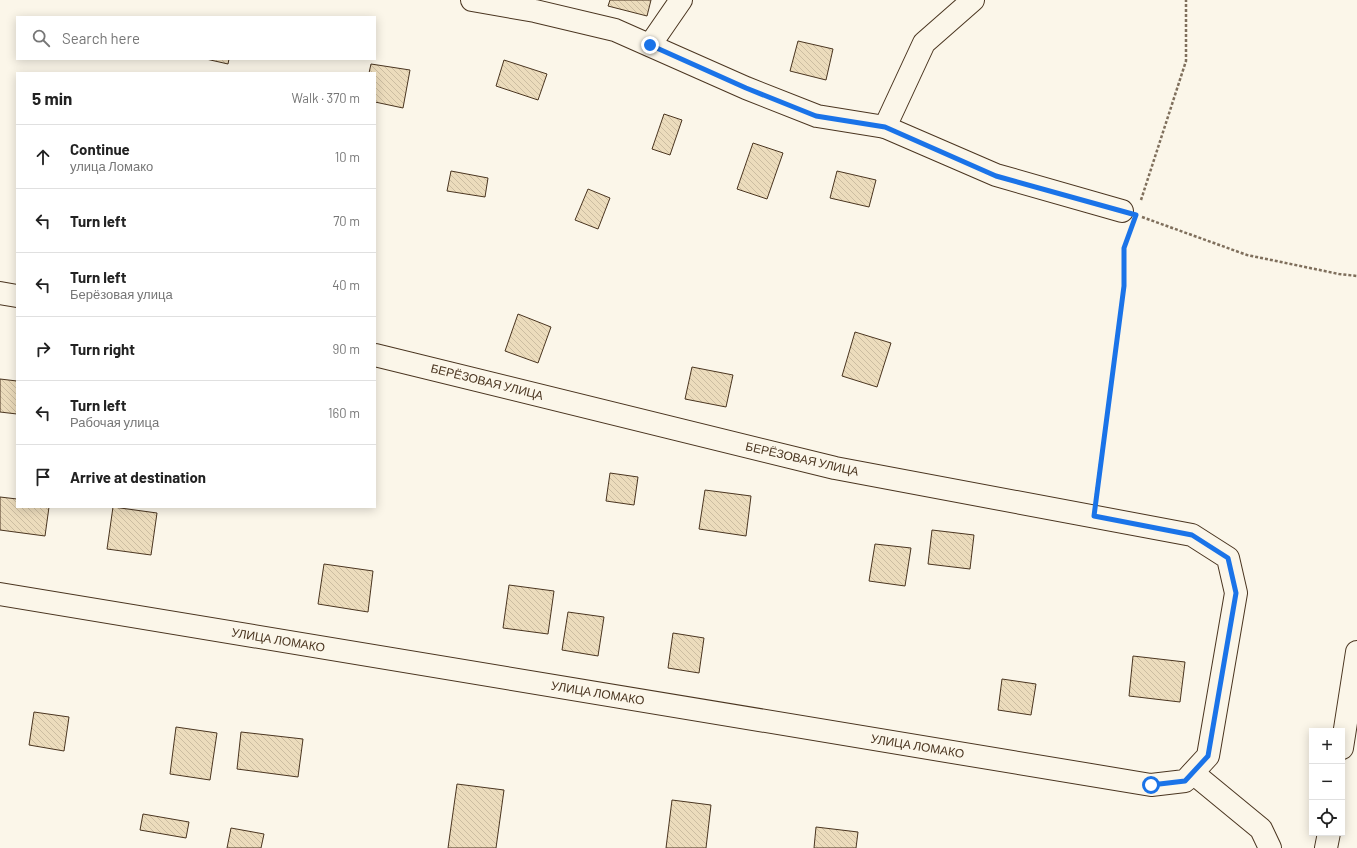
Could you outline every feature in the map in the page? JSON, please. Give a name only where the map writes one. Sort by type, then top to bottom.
[{"type":"street","points":[[472,0],[535,11],[615,30],[746,88],[816,116],[885,127],[996,176],[1129,213]]},
{"type":"street","points":[[650,45],[681,0]]},
{"type":"street","points":[[885,127],[924,43],[973,0]]},
{"type":"street","points":[[0,293],[16,296]]},
{"type":"street","name":"БЕРЁЗОВАЯ УЛИЦА","points":[[376,355],[835,468],[1192,535],[1228,558]]},
{"type":"street","name":"УЛИЦА ЛОМАКО","points":[[0,594],[1151,785],[1185,781],[1208,756],[1236,593],[1228,558]]},
{"type":"street","points":[[1345,729],[1357,652]]},
{"type":"street","points":[[1193,772],[1261,829],[1270,848]]},
{"type":"street","points":[[1326,848],[1328,836]]},
{"type":"path","points":[[1094,516],[1124,286],[1124,248],[1129,213],[1186,61],[1186,0]]},
{"type":"path","points":[[1129,213],[1247,255],[1338,274],[1357,276]]},
{"type":"building","points":[[610,0],[651,0],[647,16],[608,6]]},
{"type":"building","points":[[798,41],[833,49],[826,80],[790,71]]},
{"type":"building","points":[[210,60],[229,60],[228,64]]},
{"type":"building","points":[[504,60],[547,74],[538,100],[496,86]]},
{"type":"building","points":[[371,64],[410,70],[403,108],[376,102],[376,72],[369,72]]},
{"type":"building","points":[[664,114],[682,120],[670,155],[652,149]]},
{"type":"building","points":[[753,143],[783,153],[767,199],[737,189]]},
{"type":"building","points":[[451,171],[488,178],[485,197],[447,191]]},
{"type":"building","points":[[837,171],[876,180],[869,207],[830,198]]},
{"type":"building","points":[[588,189],[610,198],[598,229],[575,220]]},
{"type":"building","points":[[518,314],[551,327],[538,363],[505,351]]},
{"type":"building","points":[[855,332],[891,343],[877,387],[842,376]]},
{"type":"building","points":[[692,367],[733,375],[726,407],[685,399]]},
{"type":"building","points":[[0,379],[16,381],[16,414],[0,412]]},
{"type":"building","points":[[610,473],[638,477],[634,505],[606,501]]},
{"type":"building","points":[[705,490],[751,496],[746,536],[699,529]]},
{"type":"building","points":[[0,497],[16,499],[16,508],[49,508],[45,536],[0,530]]},
{"type":"building","points":[[113,508],[157,513],[151,555],[107,549]]},
{"type":"building","points":[[932,530],[974,535],[970,569],[928,564]]},
{"type":"building","points":[[875,544],[911,548],[905,586],[869,581]]},
{"type":"building","points":[[324,564],[373,571],[368,612],[318,604]]},
{"type":"building","points":[[509,585],[554,591],[548,634],[503,628]]},
{"type":"building","points":[[568,612],[604,617],[598,656],[562,650]]},
{"type":"building","points":[[673,633],[704,638],[699,673],[668,668]]},
{"type":"building","points":[[1133,656],[1185,662],[1180,702],[1129,696]]},
{"type":"building","points":[[1002,679],[1036,684],[1031,715],[998,710]]},
{"type":"building","points":[[34,712],[69,717],[64,751],[29,745]]},
{"type":"building","points":[[176,727],[217,733],[210,780],[170,774]]},
{"type":"building","points":[[241,732],[303,739],[298,777],[237,769]]},
{"type":"building","points":[[457,784],[504,790],[496,848],[448,848]]},
{"type":"building","points":[[672,800],[711,805],[706,848],[666,848]]},
{"type":"building","points":[[143,814],[189,822],[186,838],[140,830]]},
{"type":"building","points":[[816,827],[858,832],[856,848],[814,848]]},
{"type":"building","points":[[231,828],[264,834],[261,848],[227,848]]},
{"type":"route","points":[[650,45],[746,88],[816,116],[885,127],[996,176],[1136,215],[1124,248],[1124,286],[1094,516],[1192,535],[1228,558],[1236,593],[1208,756],[1185,781],[1151,785]]}]
